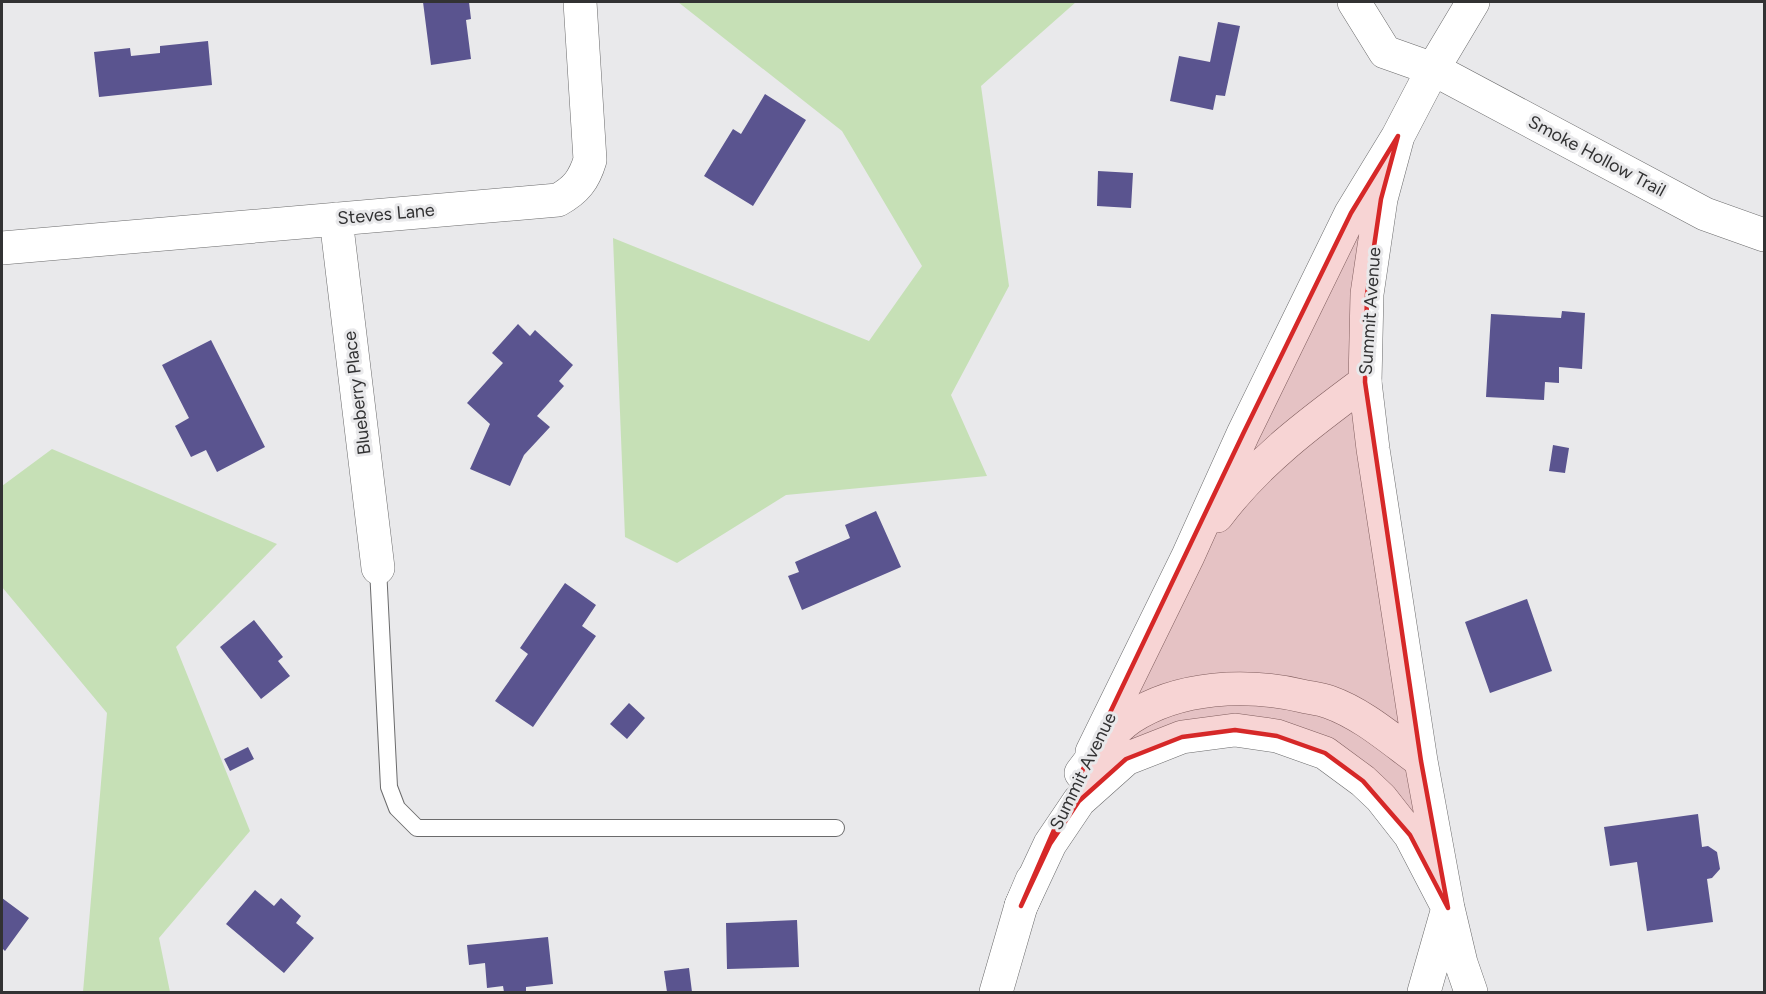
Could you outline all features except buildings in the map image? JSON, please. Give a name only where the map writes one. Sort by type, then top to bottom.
[{"type":"main road","name":"Steves Lane","points":[[2,248],[558,200],[574,191],[585,177],[590,160],[580,2]]},
{"type":"main road","name":"Smoke Hollow Trail","points":[[1353,2],[1385,52],[1433,69],[1706,214],[1764,235]]},
{"type":"main road","name":"Summit Avenue","points":[[996,993],[1022,906],[1054,830],[1188,556],[1243,434],[1346,224],[1473,2]]},
{"type":"main road","name":"Summit Avenue","points":[[1188,556],[1226,504],[1270,456],[1317,417],[1365,382],[1367,294],[1381,199],[1398,136]]},
{"type":"main road","name":"Blueberry Place","points":[[336,219],[378,568]]},
{"type":"main road","points":[[1365,382],[1373,449],[1421,761],[1448,908],[1461,963],[1471,993]]},
{"type":"main road","points":[[1081,773],[1107,739],[1130,718],[1171,698],[1227,689],[1273,689],[1329,702],[1367,721],[1421,761]]},
{"type":"main road","points":[[1022,906],[1050,844],[1079,801],[1126,759],[1182,737],[1235,730],[1276,736],[1325,753],[1363,781],[1381,798],[1410,835],[1448,908],[1424,993]]},
{"type":"lane","points":[[378,568],[389,787],[397,808],[417,828],[836,828]]},
{"type":"highlighted area","points":[[1398,136],[1381,199],[1367,294],[1365,382],[1421,761],[1448,908],[1410,835],[1363,781],[1325,753],[1277,736],[1235,730],[1182,737],[1126,759],[1079,801],[1050,844],[1021,906],[1054,830],[1351,213]]},
{"type":"green space","points":[[678,2],[1076,2],[981,86],[1009,286],[951,395],[987,476],[786,495],[677,563],[625,537],[613,238],[869,341],[922,266],[842,131]]},
{"type":"green space","points":[[52,449],[277,544],[176,647],[250,831],[159,938],[170,992],[83,992],[107,713],[2,587],[2,486]]}]
